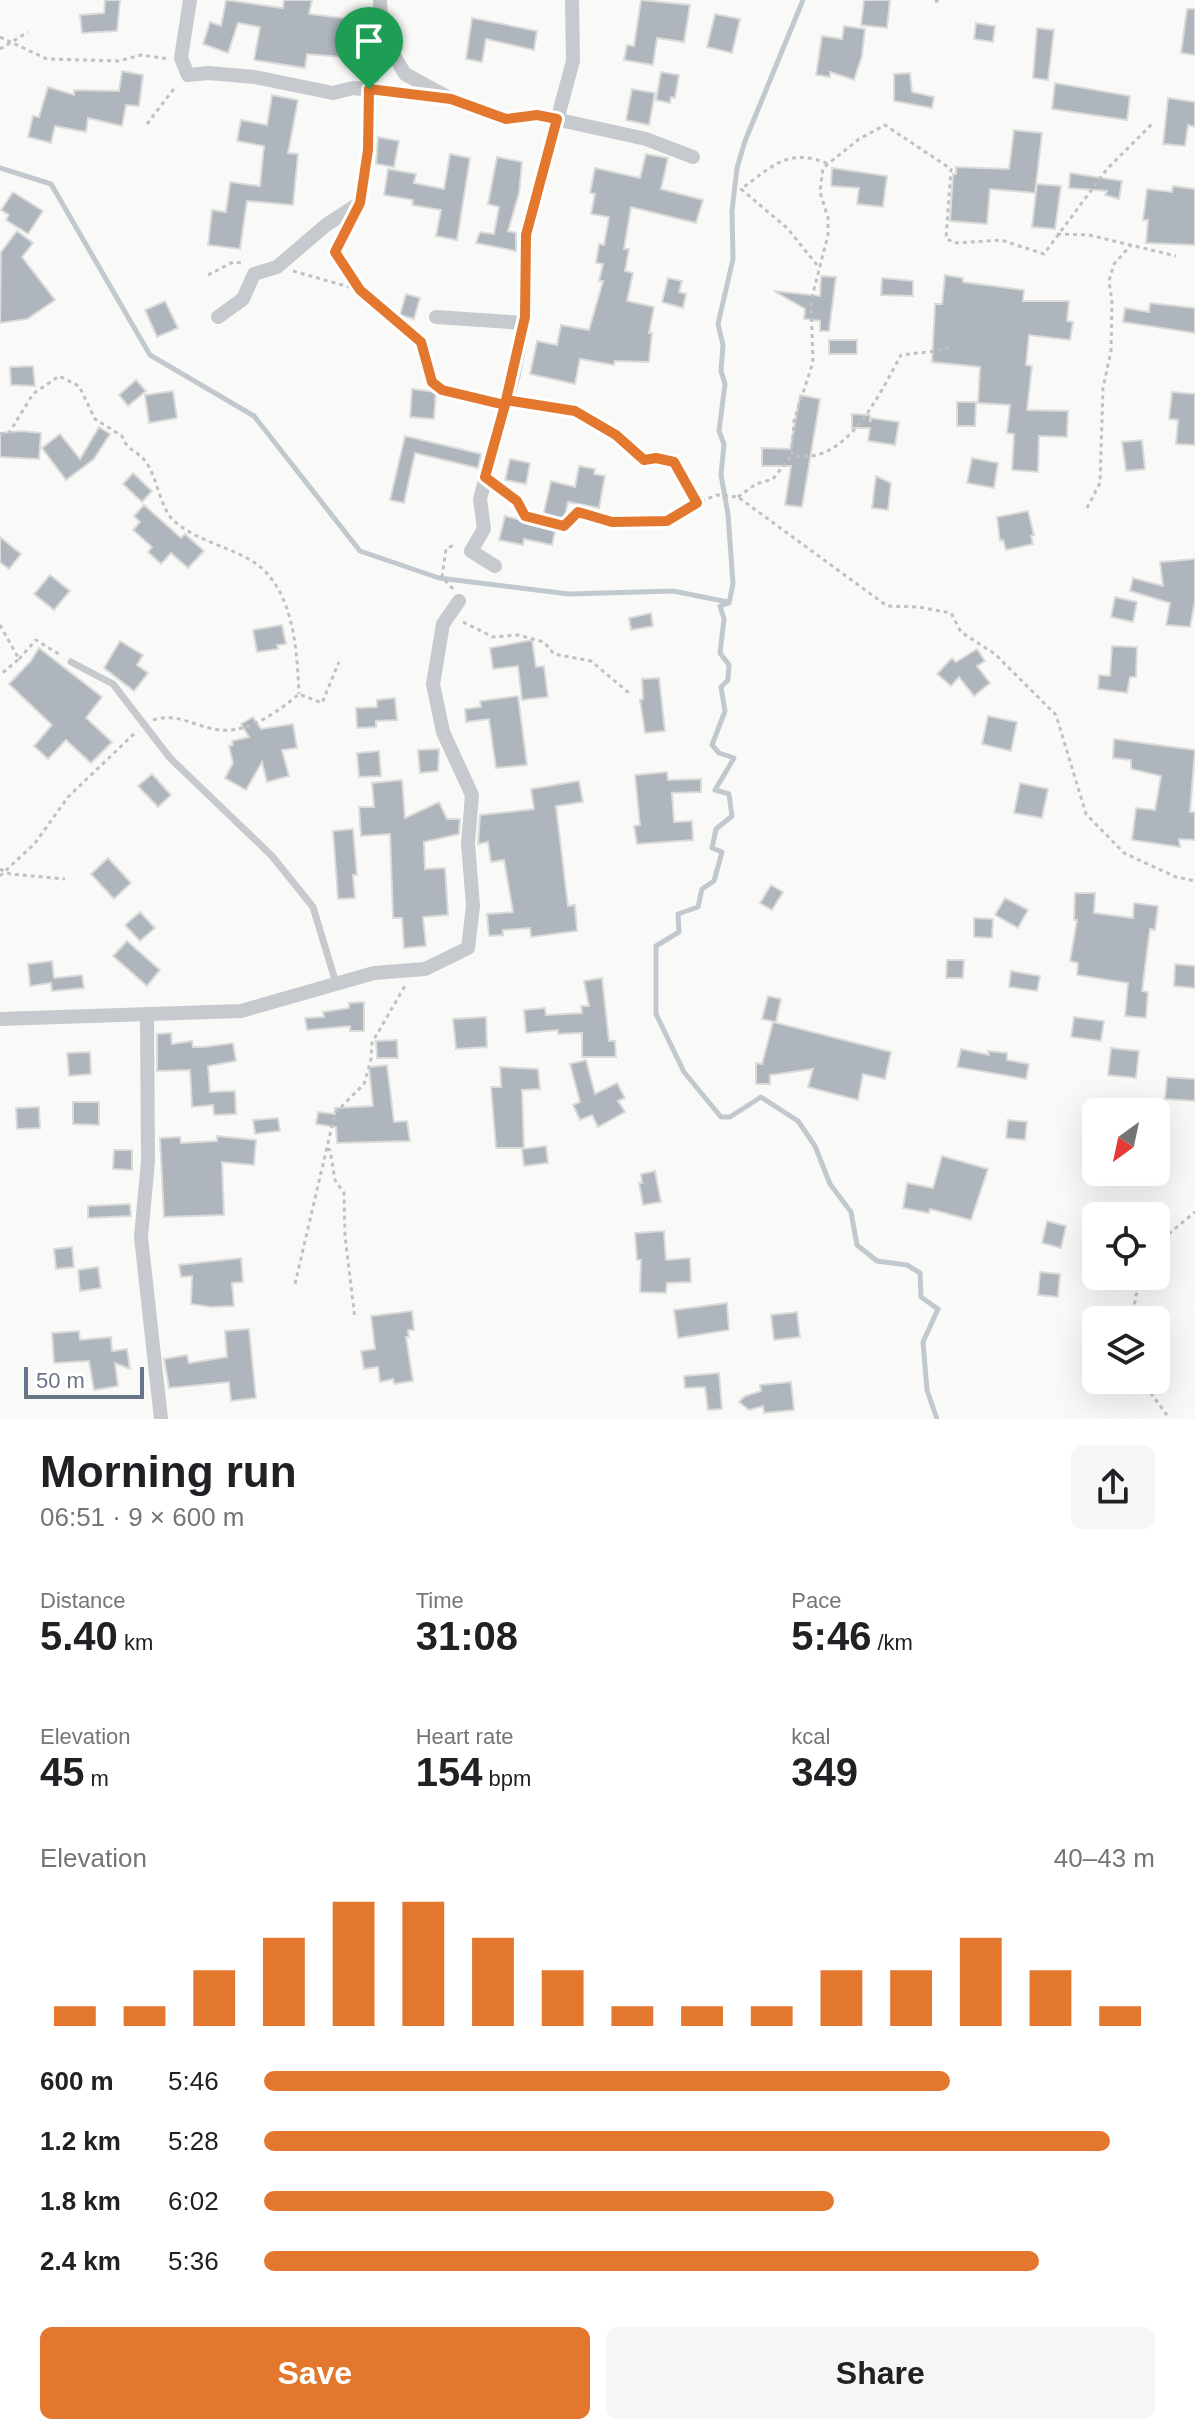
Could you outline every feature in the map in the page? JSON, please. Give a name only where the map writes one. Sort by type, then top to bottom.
[{"type":"street","points":[[190,0],[181,58],[188,75],[208,73],[255,77],[333,93],[353,88],[451,99]]},
{"type":"street","points":[[218,317],[243,299],[254,274],[277,267],[326,225],[360,203],[368,150],[369,89],[382,36],[380,0]]},
{"type":"street","points":[[495,566],[471,551],[484,529],[480,499],[524,323],[526,235],[573,61],[572,0]]},
{"type":"street","points":[[382,36],[405,74],[451,99],[506,119],[537,115],[557,119],[646,139],[693,157]]},
{"type":"street","points":[[436,317],[524,323]]},
{"type":"street","points":[[0,1019],[241,1011],[374,973],[419,969],[468,948],[473,906],[468,843],[472,795],[443,732],[433,684],[443,624],[459,601]]},
{"type":"street","points":[[147,1014],[148,1161],[141,1237],[161,1419]]},
{"type":"lane","points":[[71,662],[113,684],[170,758],[272,856],[313,907],[336,983]]},
{"type":"path","points":[[0,49],[28,32]]},
{"type":"path","points":[[0,37],[47,59],[119,61],[141,55],[181,58]]},
{"type":"path","points":[[147,124],[188,75]]},
{"type":"path","points":[[738,497],[756,484],[773,479],[792,455],[794,421],[813,362],[811,301],[828,235],[828,218],[820,192],[823,168],[859,139],[885,125],[951,169],[946,238],[954,243],[1001,240],[1044,254],[1107,169],[1152,124]]},
{"type":"path","points":[[818,267],[787,228],[741,189],[782,159],[808,155],[829,164]]},
{"type":"path","points":[[347,228],[335,252],[360,290],[421,342],[432,382],[442,390],[575,411],[616,435],[644,460],[656,458],[674,462],[697,503]]},
{"type":"path","points":[[1057,234],[1089,235],[1176,256]]},
{"type":"path","points":[[1087,508],[1100,483],[1103,388],[1111,351],[1109,281],[1114,264],[1131,245]]},
{"type":"path","points":[[208,275],[233,262],[248,263]]},
{"type":"path","points":[[277,267],[360,290]]},
{"type":"path","points":[[792,455],[808,459],[839,444],[867,416],[901,355],[949,347]]},
{"type":"path","points":[[0,434],[9,433],[33,394],[59,376],[79,386],[95,419],[122,436],[125,445],[145,461],[173,520],[210,544],[253,561],[280,592],[297,645],[299,694]]},
{"type":"path","points":[[485,477],[517,501],[525,516],[564,526],[578,512],[612,522],[667,521],[697,503],[721,496],[738,497],[887,606],[919,607],[951,613],[961,632],[995,654],[1056,715],[1086,814],[1124,853],[1176,877],[1195,881]]},
{"type":"path","points":[[471,551],[457,544],[446,549],[442,577],[458,595],[462,622],[493,637],[518,635],[544,642],[554,654],[591,661],[629,693]]},
{"type":"path","points":[[0,625],[19,659]]},
{"type":"path","points":[[0,675],[36,640],[71,662]]},
{"type":"path","points":[[0,876],[2,870],[65,879]]},
{"type":"path","points":[[295,1284],[335,1113],[364,1084],[372,1043],[398,993],[419,969]]},
{"type":"path","points":[[326,1148],[330,1150],[335,1180],[344,1193],[345,1236],[355,1319]]},
{"type":"path","points":[[1170,1233],[1195,1212]]},
{"type":"path","points":[[1151,1394],[1167,1415]]},
{"type":"building","points":[[105,0],[120,0],[117,31],[82,33],[80,15],[104,13]]},
{"type":"building","points":[[226,0],[283,8],[284,0],[312,0],[309,14],[350,19],[347,35],[357,36],[354,58],[307,54],[305,68],[254,60],[260,27],[238,23],[228,53],[203,44],[210,22],[221,26]]},
{"type":"building","points":[[641,0],[690,5],[684,42],[657,38],[653,65],[624,60],[627,45],[634,46]]},
{"type":"building","points":[[864,0],[890,0],[887,28],[861,25]]},
{"type":"building","points":[[1187,9],[1195,9],[1195,55],[1181,53]]},
{"type":"building","points":[[715,14],[740,19],[732,53],[707,47]]},
{"type":"building","points":[[472,18],[537,31],[534,50],[486,39],[482,62],[466,59]]},
{"type":"building","points":[[976,23],[995,26],[993,42],[974,39]]},
{"type":"building","points":[[844,26],[865,29],[862,56],[854,80],[830,72],[830,77],[816,75],[822,36],[842,39]]},
{"type":"building","points":[[1037,28],[1054,30],[1048,80],[1033,78]]},
{"type":"building","points":[[122,71],[143,75],[139,106],[126,105],[122,126],[88,118],[86,132],[55,126],[51,143],[28,137],[33,116],[39,117],[48,87],[74,95],[74,90],[119,91]]},
{"type":"building","points":[[661,72],[679,75],[675,98],[671,97],[670,103],[656,100]]},
{"type":"building","points":[[910,73],[912,92],[934,97],[932,108],[894,101],[894,74]]},
{"type":"building","points":[[1055,83],[1130,96],[1127,120],[1052,109]]},
{"type":"building","points":[[632,89],[655,93],[649,125],[626,120]]},
{"type":"building","points":[[272,95],[298,100],[288,153],[298,154],[293,205],[247,201],[240,249],[208,245],[212,210],[226,212],[230,182],[260,186],[264,146],[237,141],[241,120],[267,125]]},
{"type":"building","points":[[1168,98],[1195,102],[1195,127],[1188,125],[1185,146],[1163,144]]},
{"type":"building","points":[[1014,130],[1042,133],[1035,193],[990,189],[987,224],[950,221],[956,167],[1009,169]]},
{"type":"building","points":[[378,137],[399,141],[394,167],[376,164]]},
{"type":"building","points":[[450,154],[470,158],[457,240],[436,236],[441,210],[412,205],[413,200],[384,195],[388,169],[416,174],[414,183],[444,189]]},
{"type":"building","points":[[646,154],[668,158],[661,189],[703,200],[696,223],[631,207],[624,249],[629,249],[625,271],[633,273],[627,301],[654,307],[649,333],[652,333],[649,362],[615,361],[614,365],[580,359],[575,384],[530,374],[537,341],[557,345],[561,325],[589,330],[603,281],[599,281],[603,264],[596,263],[599,244],[604,245],[609,217],[591,214],[595,194],[590,193],[595,168],[640,178]]},
{"type":"building","points":[[497,157],[522,162],[519,193],[508,231],[516,233],[516,251],[476,243],[480,232],[494,234],[499,207],[488,204]]},
{"type":"building","points":[[832,168],[887,176],[883,207],[857,204],[859,188],[831,186]]},
{"type":"building","points":[[1070,173],[1122,181],[1119,199],[1105,195],[1107,191],[1069,188]]},
{"type":"building","points":[[1037,184],[1061,186],[1055,229],[1032,227]]},
{"type":"building","points":[[1173,186],[1195,189],[1195,245],[1146,243],[1148,220],[1143,220],[1147,189],[1172,192]]},
{"type":"building","points":[[13,192],[43,211],[28,234],[6,220],[9,215],[1,210]]},
{"type":"building","points":[[17,231],[33,243],[22,257],[55,300],[27,319],[0,323],[1,252]]},
{"type":"building","points":[[945,275],[963,278],[963,282],[1024,290],[1023,301],[1069,301],[1067,321],[1073,322],[1070,340],[1029,335],[1026,365],[1032,366],[1027,410],[1068,411],[1067,437],[1039,436],[1038,472],[1012,470],[1014,434],[1007,433],[1010,405],[978,403],[980,367],[932,362],[935,304],[942,304]]},
{"type":"building","points":[[821,276],[836,277],[829,331],[820,331],[820,321],[804,319],[805,309],[774,291],[820,296]]},
{"type":"building","points":[[668,278],[682,281],[679,292],[686,294],[683,308],[662,302]]},
{"type":"building","points":[[882,278],[913,281],[913,296],[881,295]]},
{"type":"building","points":[[406,294],[420,298],[414,319],[400,315]]},
{"type":"building","points":[[165,301],[178,328],[157,337],[145,310]]},
{"type":"building","points":[[1150,303],[1195,308],[1195,333],[1123,322],[1125,308],[1149,312]]},
{"type":"building","points":[[829,340],[857,340],[857,354],[829,354]]},
{"type":"building","points":[[33,366],[35,386],[11,385],[10,367]]},
{"type":"building","points":[[136,380],[146,391],[128,406],[119,395]]},
{"type":"building","points":[[412,389],[436,392],[434,419],[410,417]]},
{"type":"building","points":[[173,391],[177,418],[149,423],[145,395]]},
{"type":"building","points":[[1172,392],[1195,394],[1195,445],[1176,444],[1178,420],[1169,419]]},
{"type":"building","points":[[800,395],[820,399],[802,507],[785,505],[791,466],[762,466],[762,448],[790,449]]},
{"type":"building","points":[[957,402],[976,402],[975,426],[957,426]]},
{"type":"building","points":[[852,414],[870,415],[870,422],[871,418],[899,422],[895,445],[868,441],[870,428],[852,428]]},
{"type":"building","points":[[99,427],[110,434],[94,459],[66,480],[42,448],[60,434],[80,459]]},
{"type":"building","points":[[0,433],[41,433],[39,459],[0,457]]},
{"type":"building","points":[[405,436],[481,454],[478,468],[415,453],[404,503],[390,500]]},
{"type":"building","points":[[1142,440],[1145,469],[1126,471],[1122,442]]},
{"type":"building","points":[[972,458],[998,463],[994,488],[967,483]]},
{"type":"building","points":[[510,459],[530,463],[526,484],[505,480]]},
{"type":"building","points":[[579,466],[595,469],[594,474],[605,476],[599,508],[568,502],[564,520],[558,519],[552,545],[524,539],[523,545],[499,540],[505,516],[541,525],[551,481],[575,487]]},
{"type":"building","points":[[133,473],[152,491],[142,502],[123,484]]},
{"type":"building","points":[[876,476],[891,483],[888,510],[872,508]]},
{"type":"building","points":[[144,505],[181,538],[185,534],[204,551],[188,568],[171,553],[161,564],[148,552],[152,547],[133,530],[140,522],[134,516]]},
{"type":"building","points":[[1028,511],[1033,544],[1006,550],[1003,540],[1000,541],[997,517]]},
{"type":"building","points":[[0,537],[21,554],[9,569],[0,562]]},
{"type":"building","points":[[1195,559],[1195,601],[1190,627],[1166,625],[1170,603],[1130,591],[1133,578],[1163,586],[1160,562]]},
{"type":"building","points":[[50,575],[70,591],[54,610],[34,594]]},
{"type":"building","points":[[1115,597],[1137,602],[1133,622],[1111,617]]},
{"type":"building","points":[[651,613],[653,626],[631,630],[629,618]]},
{"type":"building","points":[[282,625],[286,644],[277,645],[278,649],[257,652],[253,630]]},
{"type":"building","points":[[532,640],[536,667],[544,666],[548,697],[522,700],[518,666],[493,669],[490,648]]},
{"type":"building","points":[[120,641],[143,655],[137,665],[148,673],[134,691],[104,668]]},
{"type":"building","points":[[1112,646],[1137,647],[1136,677],[1130,677],[1127,693],[1098,689],[1099,675],[1110,676]]},
{"type":"building","points":[[39,648],[102,697],[86,718],[112,742],[91,763],[66,740],[48,759],[34,746],[52,725],[9,684]]},
{"type":"building","points":[[977,649],[985,661],[977,666],[990,683],[974,696],[959,677],[951,686],[937,674],[952,658],[956,662]]},
{"type":"building","points":[[659,678],[665,731],[645,733],[640,700],[643,699],[642,679]]},
{"type":"building","points":[[518,696],[527,765],[496,768],[489,719],[466,722],[465,709],[481,707],[480,701]]},
{"type":"building","points":[[395,698],[397,720],[376,721],[376,727],[357,728],[356,708],[377,707],[377,700]]},
{"type":"building","points":[[988,716],[1017,722],[1011,751],[982,744]]},
{"type":"building","points":[[253,717],[261,729],[293,724],[297,748],[282,750],[289,776],[267,782],[262,762],[246,790],[225,778],[233,763],[229,746],[233,745],[232,741],[249,737],[241,724]]},
{"type":"building","points":[[1114,739],[1195,750],[1190,812],[1195,812],[1195,840],[1179,839],[1180,847],[1132,840],[1136,808],[1155,810],[1161,776],[1131,769],[1131,760],[1113,758]]},
{"type":"building","points":[[439,749],[438,771],[420,773],[418,750]]},
{"type":"building","points":[[379,751],[381,776],[359,777],[357,753]]},
{"type":"building","points":[[667,772],[668,780],[701,779],[701,792],[672,793],[674,822],[692,821],[693,840],[637,844],[634,826],[640,825],[635,775]]},
{"type":"building","points":[[152,774],[171,795],[158,807],[138,786]]},
{"type":"building","points":[[402,780],[405,818],[439,802],[447,819],[460,819],[459,834],[424,842],[425,869],[445,868],[448,915],[423,917],[426,946],[404,948],[402,918],[393,918],[390,834],[361,836],[359,807],[374,807],[372,783]]},
{"type":"building","points":[[579,781],[583,802],[556,806],[568,906],[575,905],[577,931],[531,937],[530,928],[503,930],[503,935],[489,936],[487,914],[513,912],[504,860],[491,862],[488,842],[478,844],[480,815],[534,809],[531,789]]},
{"type":"building","points":[[1020,783],[1048,789],[1042,818],[1014,813]]},
{"type":"building","points":[[353,829],[357,875],[353,875],[355,898],[338,899],[333,831]]},
{"type":"building","points":[[108,858],[131,883],[114,899],[91,874]]},
{"type":"building","points":[[771,885],[783,892],[772,910],[760,903]]},
{"type":"building","points":[[1075,893],[1095,893],[1094,913],[1133,918],[1134,903],[1158,906],[1155,930],[1150,929],[1142,991],[1148,992],[1146,1018],[1125,1016],[1128,983],[1077,975],[1078,963],[1070,961],[1077,920],[1074,920]]},
{"type":"building","points":[[1005,898],[1028,910],[1018,928],[995,915]]},
{"type":"building","points":[[140,912],[155,928],[140,941],[125,925]]},
{"type":"building","points":[[974,918],[993,919],[992,938],[974,937]]},
{"type":"building","points":[[127,941],[160,970],[147,986],[113,956]]},
{"type":"building","points":[[947,960],[964,960],[963,978],[946,978]]},
{"type":"building","points":[[52,961],[54,978],[82,975],[84,988],[52,991],[51,983],[30,986],[28,964]]},
{"type":"building","points":[[1175,964],[1195,966],[1195,988],[1174,986]]},
{"type":"building","points":[[1011,971],[1040,976],[1037,991],[1009,987]]},
{"type":"building","points":[[602,978],[609,1041],[615,1041],[616,1057],[582,1057],[582,1033],[558,1034],[558,1030],[526,1033],[524,1010],[545,1008],[546,1015],[582,1013],[581,1006],[589,1006],[584,981]]},
{"type":"building","points":[[768,996],[781,999],[776,1022],[762,1019]]},
{"type":"building","points":[[364,1002],[364,1031],[350,1031],[350,1026],[307,1030],[305,1018],[324,1017],[323,1012],[349,1008],[349,1003]]},
{"type":"building","points":[[486,1017],[487,1047],[456,1049],[453,1019]]},
{"type":"building","points":[[1074,1017],[1104,1021],[1101,1041],[1071,1037]]},
{"type":"building","points":[[773,1022],[891,1052],[885,1079],[863,1074],[858,1100],[808,1087],[813,1069],[770,1075],[770,1084],[756,1084],[756,1063],[762,1064]]},
{"type":"building","points":[[171,1033],[172,1044],[192,1041],[193,1047],[204,1047],[233,1043],[236,1061],[208,1066],[210,1092],[235,1091],[236,1114],[214,1115],[213,1105],[192,1107],[190,1070],[157,1071],[157,1034]]},
{"type":"building","points":[[397,1040],[398,1058],[377,1058],[376,1041]]},
{"type":"building","points":[[1111,1048],[1139,1051],[1136,1078],[1108,1075]]},
{"type":"building","points":[[961,1049],[989,1055],[988,1051],[1007,1053],[1007,1060],[1029,1064],[1026,1079],[957,1067]]},
{"type":"building","points":[[90,1052],[91,1074],[69,1076],[67,1053]]},
{"type":"building","points":[[586,1060],[595,1094],[617,1083],[625,1098],[618,1101],[625,1112],[598,1127],[592,1115],[580,1120],[573,1105],[580,1102],[570,1064]]},
{"type":"building","points":[[387,1065],[394,1122],[407,1121],[410,1141],[337,1143],[336,1127],[316,1124],[318,1112],[335,1114],[335,1108],[373,1106],[369,1067]]},
{"type":"building","points":[[500,1067],[538,1069],[540,1089],[522,1090],[524,1148],[496,1148],[491,1087],[501,1087]]},
{"type":"building","points":[[1167,1077],[1195,1079],[1195,1101],[1165,1098]]},
{"type":"building","points":[[73,1102],[99,1102],[99,1125],[73,1124]]},
{"type":"building","points":[[39,1107],[40,1128],[17,1129],[16,1108]]},
{"type":"building","points":[[278,1118],[280,1131],[255,1134],[253,1120]]},
{"type":"building","points":[[1008,1120],[1027,1122],[1025,1140],[1006,1138]]},
{"type":"building","points":[[217,1136],[256,1140],[254,1165],[222,1162],[224,1215],[164,1217],[160,1138],[180,1137],[181,1143],[217,1141]]},
{"type":"building","points":[[546,1146],[548,1163],[524,1166],[522,1149]]},
{"type":"building","points":[[114,1150],[132,1150],[132,1170],[113,1169]]},
{"type":"building","points":[[942,1156],[988,1169],[971,1220],[930,1209],[929,1213],[903,1208],[907,1183],[933,1188]]},
{"type":"building","points":[[655,1171],[661,1202],[643,1205],[639,1183],[642,1183],[641,1174]]},
{"type":"building","points":[[130,1204],[131,1216],[88,1218],[88,1206]]},
{"type":"building","points":[[1047,1221],[1066,1226],[1061,1248],[1042,1243]]},
{"type":"building","points":[[664,1231],[666,1260],[690,1258],[691,1282],[667,1283],[666,1293],[640,1292],[641,1260],[637,1260],[635,1233]]},
{"type":"building","points":[[72,1247],[74,1267],[56,1269],[54,1249]]},
{"type":"building","points":[[241,1258],[243,1282],[232,1283],[234,1306],[191,1304],[192,1276],[181,1277],[179,1265]]},
{"type":"building","points":[[98,1267],[101,1288],[80,1291],[78,1270]]},
{"type":"building","points":[[1040,1272],[1060,1274],[1058,1297],[1038,1295]]},
{"type":"building","points":[[727,1303],[729,1330],[678,1338],[674,1310]]},
{"type":"building","points":[[412,1311],[414,1330],[408,1330],[409,1337],[406,1337],[413,1381],[394,1384],[393,1379],[380,1382],[378,1367],[364,1369],[361,1351],[375,1349],[371,1316]]},
{"type":"building","points":[[797,1312],[800,1337],[774,1340],[771,1315]]},
{"type":"building","points":[[249,1329],[256,1398],[231,1401],[229,1382],[169,1388],[164,1359],[187,1355],[189,1363],[227,1357],[225,1331]]},
{"type":"building","points":[[79,1331],[80,1340],[111,1337],[112,1351],[127,1349],[130,1369],[115,1363],[118,1386],[94,1390],[89,1361],[54,1363],[52,1333]]},
{"type":"building","points":[[719,1373],[722,1409],[708,1410],[705,1387],[685,1388],[684,1376]]},
{"type":"building","points":[[791,1382],[794,1410],[764,1413],[763,1406],[749,1410],[739,1402],[745,1396],[761,1391],[760,1385]]},
{"type":"waterway","points":[[803,0],[745,141],[737,168],[732,211],[733,259],[718,324],[723,345],[721,371],[725,384],[719,431],[724,444],[721,475],[728,514],[733,584],[729,603],[720,606],[724,619],[720,653],[729,665],[728,680],[721,687],[725,711],[712,745],[719,753],[734,758],[715,790],[729,794],[732,816],[716,829],[712,848],[722,852],[714,881],[702,889],[698,907],[678,914],[679,932],[656,946],[656,1014],[684,1072],[721,1117],[730,1117],[761,1097],[798,1121],[815,1146],[830,1184],[851,1212],[857,1245],[877,1261],[907,1265],[920,1273],[921,1297],[938,1309],[923,1342],[927,1390],[937,1419]]},
{"type":"waterway","points":[[0,168],[51,184],[150,355],[254,416],[360,551],[439,578],[569,594],[673,591],[728,602]]},
{"type":"route","points":[[369,89],[451,99],[506,119],[537,115],[557,119],[526,235],[525,317],[506,400],[575,411],[616,435],[644,460],[656,458],[674,462],[697,503],[667,521],[612,522],[578,512],[564,526],[525,516],[517,501],[485,477],[505,405],[442,390],[432,382],[421,342],[360,290],[335,252],[360,203],[368,150],[369,89]]}]
